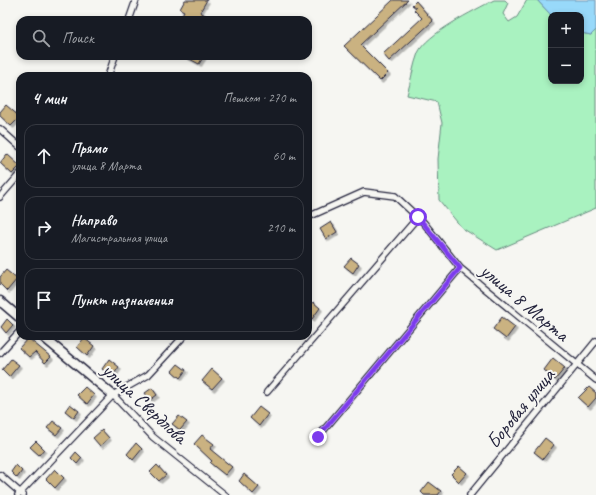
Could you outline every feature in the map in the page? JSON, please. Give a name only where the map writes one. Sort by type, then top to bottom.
[{"type":"street","points":[[130,16],[136,0]]},
{"type":"street","points":[[109,72],[114,60]]},
{"type":"street","points":[[0,129],[16,143]]},
{"type":"street","points":[[0,197],[16,179]]},
{"type":"street","name":"улица 8 Марта","points":[[312,215],[364,192],[395,196],[418,217],[460,268],[596,380]]},
{"type":"street","points":[[312,340],[418,217]]},
{"type":"street","points":[[318,437],[460,268]]},
{"type":"street","points":[[0,300],[16,314]]},
{"type":"street","points":[[0,353],[16,335]]},
{"type":"street","name":"улица Свердлова","points":[[47,340],[113,395],[153,437],[225,495]]},
{"type":"street","points":[[0,475],[21,494],[113,395],[148,375],[180,340]]},
{"type":"street","points":[[267,392],[312,340]]},
{"type":"street","name":"Боровая улица","points":[[470,495],[596,341]]},
{"type":"green space","points":[[494,0],[505,0],[508,3],[503,14],[509,22],[517,17],[527,0],[537,0],[548,12],[548,84],[584,84],[584,34],[591,35],[596,30],[596,208],[497,250],[462,228],[439,200],[438,159],[442,123],[437,102],[407,95],[416,58],[423,46],[431,38],[452,23]]},
{"type":"water","points":[[537,0],[596,0],[596,30],[591,35],[584,34],[584,12],[548,12]]},
{"type":"building","points":[[185,0],[207,0],[200,12],[207,16],[181,16],[184,11],[180,9]]},
{"type":"building","points":[[393,0],[408,0],[360,45],[388,73],[380,81],[344,46]]},
{"type":"building","points":[[416,1],[433,21],[389,61],[383,54],[422,18],[414,10],[416,8],[412,5]]},
{"type":"building","points":[[192,60],[202,60],[199,64]]},
{"type":"building","points":[[6,105],[16,114],[16,121],[11,126],[0,116],[0,112]]},
{"type":"building","points":[[7,154],[16,162],[16,170],[12,174],[0,163]]},
{"type":"building","points":[[331,222],[337,232],[326,239],[320,229]]},
{"type":"building","points":[[351,258],[359,264],[353,273],[344,266]]},
{"type":"building","points":[[6,270],[16,278],[16,280],[7,291],[0,284],[0,277]]},
{"type":"building","points":[[313,302],[320,308],[312,319]]},
{"type":"building","points":[[502,317],[515,327],[506,339],[493,329]]},
{"type":"building","points":[[7,319],[13,325],[6,333],[1,327]]},
{"type":"building","points":[[26,340],[30,340],[51,357],[45,363],[35,352],[29,357],[19,348]]},
{"type":"building","points":[[82,340],[86,340],[94,346],[87,356],[77,347]]},
{"type":"building","points":[[553,358],[565,368],[555,380],[544,370]]},
{"type":"building","points":[[11,359],[19,365],[9,377],[2,370]]},
{"type":"building","points":[[109,359],[119,367],[112,377],[102,369]]},
{"type":"building","points":[[178,364],[186,370],[180,378],[172,371]]},
{"type":"building","points":[[212,369],[222,378],[212,389],[202,381]]},
{"type":"building","points":[[85,387],[94,395],[87,404],[77,395]]},
{"type":"building","points":[[589,387],[596,393],[596,398],[588,407],[578,398]]},
{"type":"building","points":[[152,388],[157,395],[150,400],[145,393]]},
{"type":"building","points":[[70,404],[79,411],[74,418],[65,411]]},
{"type":"building","points":[[259,407],[268,414],[259,426],[250,418]]},
{"type":"building","points":[[179,416],[187,422],[180,430],[172,424]]},
{"type":"building","points":[[53,421],[62,428],[56,435],[47,428]]},
{"type":"building","points":[[102,430],[109,438],[100,446],[93,438]]},
{"type":"building","points":[[202,435],[214,444],[210,449],[232,467],[225,475],[210,463],[212,461],[194,444]]},
{"type":"building","points":[[545,438],[554,445],[543,459],[534,452]]},
{"type":"building","points":[[36,441],[44,449],[39,455],[30,447]]},
{"type":"building","points":[[136,443],[142,449],[133,460],[127,454]]},
{"type":"building","points":[[76,452],[82,458],[77,464],[71,458]]},
{"type":"building","points":[[16,465],[22,471],[17,478],[11,472]]},
{"type":"building","points":[[157,465],[166,475],[159,481],[150,472]]},
{"type":"building","points":[[459,466],[467,473],[459,482],[451,474]]},
{"type":"building","points":[[55,469],[64,478],[55,488],[46,479]]},
{"type":"building","points":[[244,474],[259,487],[253,494],[239,481]]},
{"type":"building","points":[[429,482],[441,491],[438,495],[424,495],[421,492]]},
{"type":"route","points":[[318,437],[460,268],[424,222],[418,217]]}]
